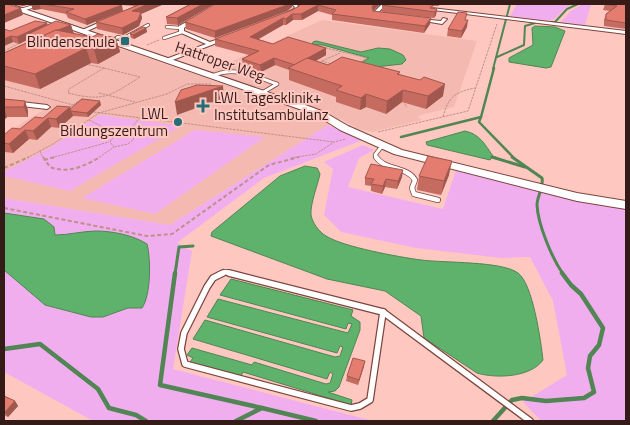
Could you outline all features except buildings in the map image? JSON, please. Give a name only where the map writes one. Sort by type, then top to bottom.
[{"type":"main road","name":"Hattroper Weg","points":[[5,5],[321,114],[382,146],[531,186],[626,205]]},
{"type":"street","points":[[371,19],[384,4]]},
{"type":"street","points":[[281,17],[296,10],[297,5]]},
{"type":"street","points":[[414,6],[626,33]]},
{"type":"street","points":[[375,14],[385,16]]},
{"type":"street","points":[[198,17],[181,30],[210,44]]},
{"type":"street","points":[[414,19],[443,23]]},
{"type":"street","points":[[83,31],[110,20]]},
{"type":"street","points":[[168,60],[227,37]]},
{"type":"street","points":[[4,102],[47,107]]},
{"type":"lane","points":[[21,10],[42,4]]},
{"type":"lane","points":[[57,29],[66,25]]},
{"type":"lane","points":[[111,41],[118,37],[124,38],[148,25]]},
{"type":"lane","points":[[167,27],[181,30]]},
{"type":"lane","points":[[164,38],[181,30]]},
{"type":"lane","points":[[212,76],[222,70],[236,70],[277,84],[262,93]]},
{"type":"lane","points":[[382,146],[375,155],[380,163],[412,175],[415,180],[412,188],[414,194],[438,200]]},
{"type":"lane","points":[[383,312],[370,400],[360,406],[350,408],[185,364],[181,349],[184,333],[207,287],[213,278],[225,272],[383,312],[530,421]]},
{"type":"path","points":[[374,132],[382,133],[468,111],[502,17]]},
{"type":"path","points":[[135,49],[164,38]]},
{"type":"path","points":[[4,51],[25,40]]},
{"type":"path","points":[[316,48],[328,47],[367,58],[358,64]]},
{"type":"path","points":[[314,64],[341,52]]},
{"type":"path","points":[[322,61],[335,64]]},
{"type":"path","points":[[82,64],[104,68],[140,77],[110,96],[96,100],[68,93],[69,89],[104,68]]},
{"type":"path","points":[[4,168],[40,151],[99,112],[167,94],[191,83],[207,84],[228,81]]},
{"type":"path","points":[[4,86],[73,104]]},
{"type":"path","points":[[443,117],[447,100],[457,91],[475,88]]},
{"type":"path","points":[[100,93],[137,102]]},
{"type":"path","points":[[74,110],[66,109],[84,98]]},
{"type":"path","points":[[407,100],[404,103],[407,107]]},
{"type":"path","points":[[91,112],[334,142],[360,136]]},
{"type":"path","points":[[44,160],[110,142],[114,136],[128,133],[139,118]]},
{"type":"path","points":[[89,120],[107,129],[114,136]]},
{"type":"path","points":[[40,151],[44,160],[52,169],[66,170],[88,165],[103,157],[114,147],[128,144],[134,139],[128,133]]},
{"type":"path","points":[[110,142],[114,147]]},
{"type":"path","points":[[4,208],[147,236],[172,234],[269,165],[286,159],[316,154],[334,142]]},
{"type":"shaded area","points":[[517,4],[572,4],[554,19],[545,20],[510,16]]},
{"type":"shaded area","points":[[582,4],[593,4],[591,5],[585,25],[561,22],[571,11]]},
{"type":"shaded area","name":"LWL Bildungszentrum","points":[[322,20],[477,41],[454,107],[420,115],[418,117],[422,120],[372,132],[358,129],[341,119],[328,125],[170,225],[4,198],[4,134],[52,105],[4,99],[4,40],[44,22],[200,76]]},
{"type":"shaded area","points":[[535,26],[555,27],[565,31],[551,67],[546,68],[509,62],[509,58],[533,45],[532,28]]},
{"type":"shaded area","points":[[316,41],[361,52],[378,48],[390,49],[403,55],[406,60],[402,64],[375,67],[438,92],[443,96],[352,68],[369,58],[323,45],[312,45]]},
{"type":"shaded area","points":[[100,115],[181,126],[70,191],[4,176],[4,172],[51,147]]},
{"type":"shaded area","points":[[328,125],[363,140],[264,178],[177,243],[192,251],[173,369],[373,421],[93,421],[4,372],[4,270],[45,305],[91,317],[103,317],[128,307],[96,231],[74,235],[55,235],[44,219],[4,213],[4,198],[170,225]]},
{"type":"shaded area","points":[[195,130],[265,137],[155,214],[82,198]]},
{"type":"shaded area","points":[[465,131],[482,140],[493,156],[490,160],[427,145],[426,142]]},
{"type":"shaded area","points":[[363,145],[374,150],[359,158],[348,187],[443,209],[456,170],[568,197],[626,208],[626,421],[541,421],[523,402],[567,375],[553,301],[530,257],[501,258],[416,248],[341,232],[324,215],[333,169],[324,162]]},
{"type":"shaded area","points":[[305,166],[317,168],[320,174],[311,215],[316,227],[326,236],[358,248],[399,257],[486,264],[510,269],[518,273],[528,289],[538,327],[543,360],[538,366],[513,375],[494,376],[477,373],[424,338],[421,316],[385,291],[327,279],[211,236],[212,232],[280,176]]},
{"type":"shaded area","points":[[4,213],[44,219],[54,227],[55,235],[91,231],[109,232],[129,236],[147,244],[149,277],[147,295],[142,308],[128,308],[103,317],[91,317],[45,305],[4,270]]},
{"type":"shaded area","points":[[231,279],[353,310],[351,316],[360,322],[360,330],[339,387],[335,391],[328,392],[352,400],[351,405],[243,372],[240,378],[190,362],[193,358],[187,355],[192,348],[252,365],[254,362],[326,384],[330,383],[333,374],[330,372],[327,379],[193,339],[205,320],[335,357],[340,356],[343,347],[340,346],[337,353],[207,317],[218,299],[348,333],[352,324],[348,323],[346,329],[220,295]]},
{"type":"waterway","points":[[493,69],[510,4]]},
{"type":"waterway","points":[[550,22],[555,22],[567,9],[578,4]]},
{"type":"waterway","points":[[497,57],[524,45],[525,26],[535,23]]},
{"type":"waterway","points":[[481,117],[494,68]]},
{"type":"waterway","points":[[401,137],[481,117]]},
{"type":"waterway","points":[[481,117],[479,122],[514,158]]},
{"type":"waterway","points":[[496,158],[492,157],[525,167]]},
{"type":"waterway","points":[[512,157],[542,178],[537,202],[538,213],[546,241],[563,274]]},
{"type":"waterway","points":[[175,274],[179,247],[193,246]]},
{"type":"waterway","points":[[175,273],[160,385],[262,408]]},
{"type":"waterway","points":[[493,421],[512,400],[522,398],[546,401],[584,398],[594,392],[588,368],[590,356],[599,345],[603,328],[581,294],[562,273]]},
{"type":"waterway","points":[[4,349],[40,344],[98,389],[109,408],[136,415],[146,421]]},
{"type":"waterway","points":[[236,421],[262,408]]},
{"type":"waterway","points":[[262,408],[316,421]]},
{"type":"place","name":"Blindenschule","points":[[125,41]]},
{"type":"place","name":"LWL Tagesklinik+ Institutsambulanz","points":[[203,106]]},
{"type":"place","name":"LWL Bildungszentrum","points":[[178,122]]}]
